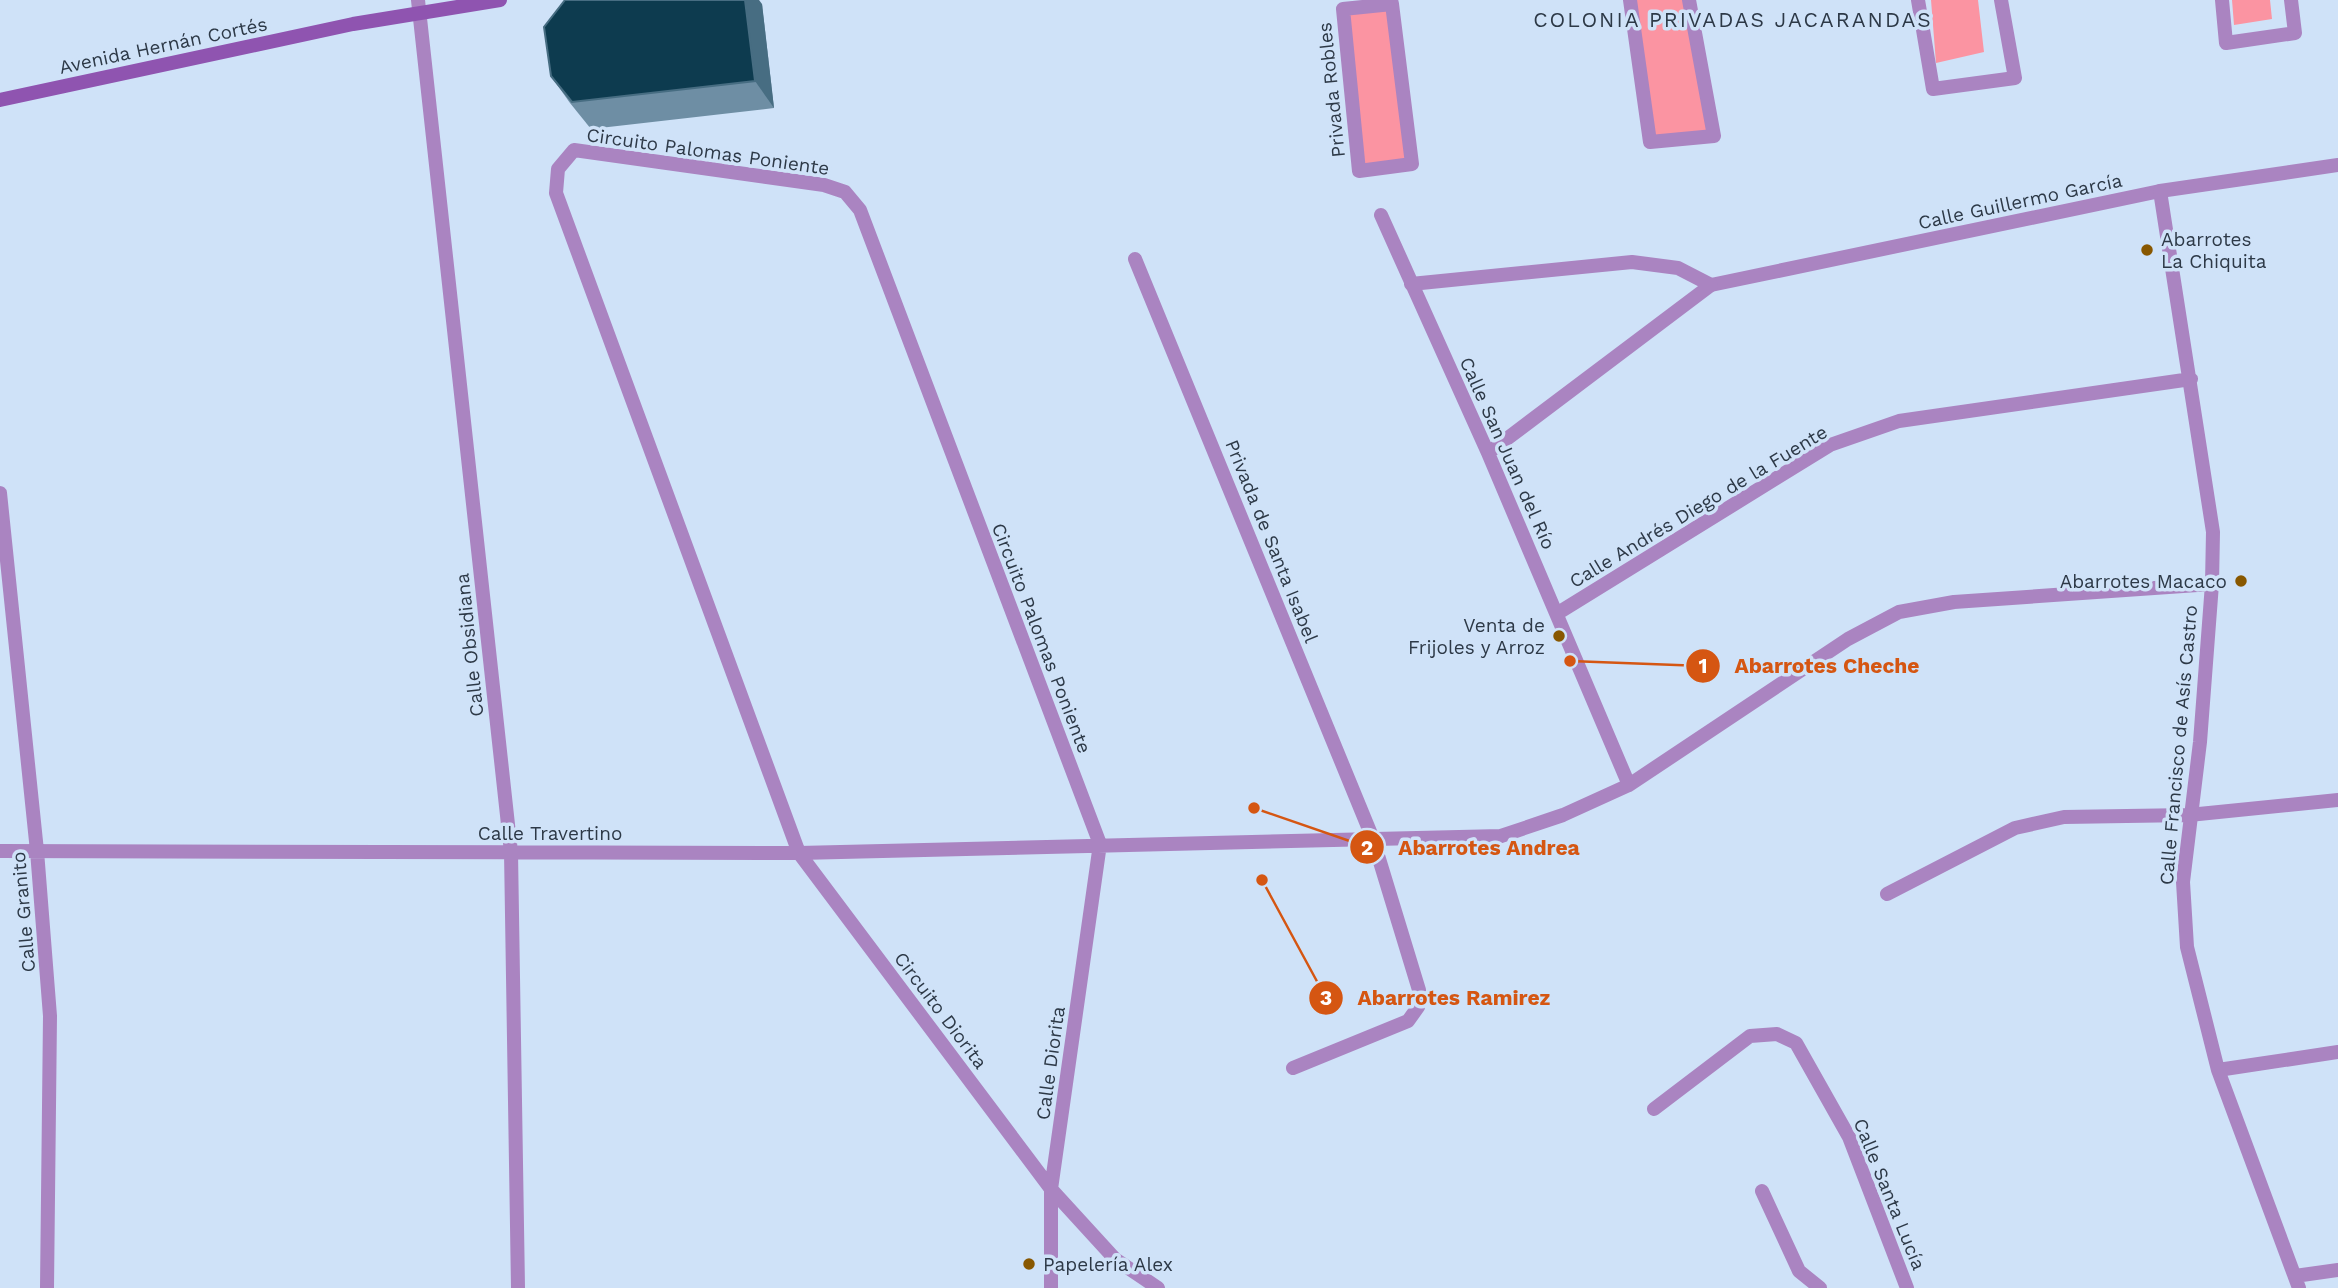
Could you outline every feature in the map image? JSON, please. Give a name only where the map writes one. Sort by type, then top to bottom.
[{"type":"main road","name":"Avenida Hernán Cortés","points":[[0,100],[419,6],[500,0]]},
{"type":"street","points":[[1630,0],[1650,142],[1714,136],[1689,0]]},
{"type":"street","points":[[1918,0],[1933,89],[2015,78],[2001,0]]},
{"type":"street","points":[[2222,0],[2226,43],[2295,33],[2291,0]]},
{"type":"street","name":"Privada Robles","points":[[1392,2],[1412,164],[1359,171],[1343,9],[1392,2]]},
{"type":"street","name":"Calle Obsidiana","points":[[419,6],[511,852],[518,1288]]},
{"type":"street","name":"Circuito Palomas Poniente","points":[[799,853],[556,192],[558,169],[574,150],[824,185],[845,192],[860,210],[1100,844]]},
{"type":"street","name":"Calle Guillermo García","points":[[1488,453],[1711,285],[2160,191],[2338,165]]},
{"type":"street","name":"Calle Francisco de Asís Castro","points":[[2160,191],[2213,532],[2212,584],[2200,742],[2189,815],[2183,882],[2187,947],[2218,1070],[2297,1282]]},
{"type":"street","name":"Calle San Juan del Río","points":[[1381,215],[1488,453],[1629,785]]},
{"type":"street","name":"Privada de Santa Isabel","points":[[1135,259],[1373,839],[1419,990],[1418,1007],[1408,1021],[1293,1068]]},
{"type":"street","points":[[1411,284],[1632,262],[1678,268],[1711,285]]},
{"type":"street","name":"Calle Andrés Diego de la Fuente","points":[[1558,614],[1830,444],[1899,421],[2191,379]]},
{"type":"street","name":"Calle Granito","points":[[0,493],[37,851],[50,1016],[47,1288]]},
{"type":"street","name":"Calle Travertino","points":[[0,851],[799,853],[1501,836],[1563,815],[1629,785],[1848,639],[1899,612],[1954,602],[2212,584]]},
{"type":"street","points":[[1887,894],[2015,828],[2064,817],[2189,815],[2338,800]]},
{"type":"street","name":"Calle Diorita","points":[[1051,1288],[1051,1189],[1100,844]]},
{"type":"street","name":"Circuito Diorita","points":[[799,853],[1051,1189],[1115,1259],[1158,1288]]},
{"type":"street","name":"Calle Santa Lucía","points":[[1654,1109],[1750,1036],[1777,1034],[1796,1043],[1849,1136],[1907,1288]]},
{"type":"street","points":[[2218,1070],[2338,1052]]},
{"type":"street","points":[[1762,1191],[1799,1271],[1820,1288]]},
{"type":"street","points":[[2297,1282],[2338,1270]]},
{"type":"shaded area","points":[[1632,0],[1685,0],[1710,133],[1653,137]]},
{"type":"shaded area","points":[[1931,0],[1978,0],[1984,52],[1936,63]]},
{"type":"shaded area","points":[[2232,0],[2270,0],[2272,19],[2234,25]]},
{"type":"shaded area","points":[[1390,7],[1409,162],[1361,168],[1348,12]]},
{"type":"building","points":[[565,0],[745,0],[755,81],[572,102],[551,76],[544,27]]},
{"type":"place","name":"Abarrotes La Chiquita","points":[[2147,250]]},
{"type":"place","name":"Abarrotes Macaco","points":[[2241,581]]},
{"type":"place","name":"Venta de Frijoles y Arroz","points":[[1559,636]]},
{"type":"place","name":"Abarrotes Cheche","points":[[1570,661]]},
{"type":"place","name":"Abarrotes Andrea","points":[[1254,808]]},
{"type":"place","name":"Abarrotes Ramirez","points":[[1262,880]]},
{"type":"place","name":"Papelería Alex","points":[[1029,1264]]},
{"type":"district","name":"COLONIA PRIVADAS JACARANDAS","points":[[1733,20]]}]
